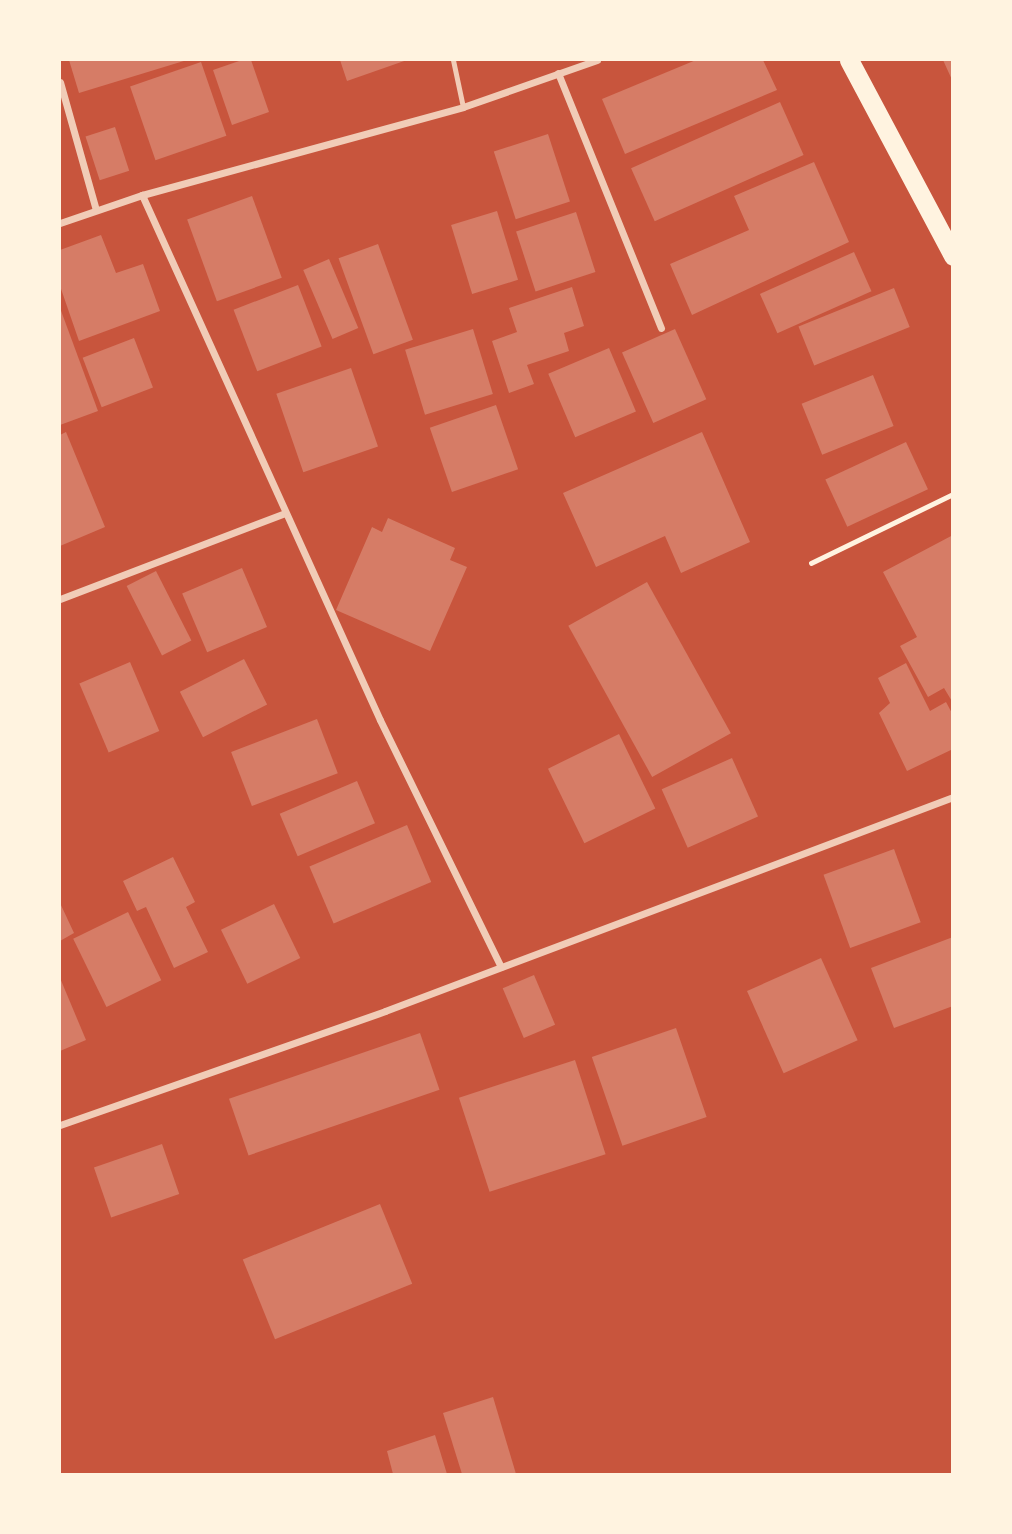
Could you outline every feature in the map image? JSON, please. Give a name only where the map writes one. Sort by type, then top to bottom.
[{"type":"highway","points":[[849,60],[953,256]]},
{"type":"street","points":[[60,223],[142,195],[463,107],[597,60]]},
{"type":"street","points":[[558,73],[661,328]]},
{"type":"street","points":[[60,82],[96,210]]},
{"type":"street","points":[[142,195],[285,513],[501,967]]},
{"type":"street","points":[[60,599],[285,513]]},
{"type":"street","points":[[60,1125],[501,967],[953,797]]},
{"type":"lane","points":[[453,60],[463,107]]},
{"type":"path","points":[[811,563],[953,494]]},
{"type":"building","points":[[69,60],[187,60],[79,93]]},
{"type":"building","points":[[242,60],[251,60],[269,112],[232,125],[213,70]]},
{"type":"building","points":[[340,60],[407,60],[347,81]]},
{"type":"building","points":[[696,60],[763,60],[777,90],[625,154],[602,99]]},
{"type":"building","points":[[943,60],[953,60],[953,82]]},
{"type":"building","points":[[201,62],[226,136],[155,160],[130,86]]},
{"type":"building","points":[[780,102],[804,155],[655,221],[631,168]]},
{"type":"building","points":[[115,127],[129,171],[100,180],[86,137]]},
{"type":"building","points":[[548,134],[570,202],[516,219],[494,152]]},
{"type":"building","points":[[814,162],[849,242],[692,315],[670,264],[749,230],[734,196]]},
{"type":"building","points":[[252,196],[282,278],[217,301],[187,220]]},
{"type":"building","points":[[497,211],[518,280],[472,294],[451,225]]},
{"type":"building","points":[[576,212],[595,272],[536,291],[516,231]]},
{"type":"building","points":[[101,235],[116,273],[143,264],[160,311],[79,341],[60,286],[60,250]]},
{"type":"building","points":[[378,244],[413,340],[373,354],[339,258]]},
{"type":"building","points":[[854,252],[871,291],[777,333],[760,294]]},
{"type":"building","points":[[329,259],[358,328],[333,339],[303,270]]},
{"type":"building","points":[[298,285],[322,347],[257,371],[234,310]]},
{"type":"building","points":[[572,287],[584,326],[564,333],[569,351],[527,365],[534,384],[509,393],[492,341],[517,332],[509,308]]},
{"type":"building","points":[[894,288],[910,327],[814,366],[799,327]]},
{"type":"building","points":[[60,308],[98,411],[60,425]]},
{"type":"building","points":[[473,329],[493,394],[425,415],[405,350]]},
{"type":"building","points":[[675,329],[706,399],[653,423],[622,353]]},
{"type":"building","points":[[134,338],[153,387],[102,407],[83,358]]},
{"type":"building","points":[[609,348],[636,412],[575,437],[548,374]]},
{"type":"building","points":[[351,368],[378,446],[303,472],[276,394]]},
{"type":"building","points":[[873,375],[894,426],[822,455],[802,404]]},
{"type":"building","points":[[496,405],[518,469],[452,492],[430,428]]},
{"type":"building","points":[[66,432],[105,527],[60,546],[60,435]]},
{"type":"building","points":[[702,432],[750,542],[681,573],[665,536],[596,567],[563,493]]},
{"type":"building","points":[[906,442],[928,489],[847,527],[825,480]]},
{"type":"building","points":[[388,518],[455,548],[450,560],[467,567],[430,651],[336,610],[372,527],[382,532]]},
{"type":"building","points":[[953,535],[953,703],[944,688],[928,697],[900,646],[917,637],[883,572]]},
{"type":"building","points":[[242,568],[267,627],[207,652],[182,593]]},
{"type":"building","points":[[156,571],[191,640],[162,655],[127,586]]},
{"type":"building","points":[[647,582],[731,733],[652,777],[568,626]]},
{"type":"building","points":[[244,659],[267,704],[203,737],[180,692]]},
{"type":"building","points":[[130,662],[159,731],[109,753],[79,683]]},
{"type":"building","points":[[906,663],[930,711],[946,702],[953,715],[953,749],[907,771],[879,713],[890,703],[878,678]]},
{"type":"building","points":[[317,719],[338,773],[252,806],[231,752]]},
{"type":"building","points":[[619,734],[655,809],[584,843],[548,769]]},
{"type":"building","points":[[732,758],[758,816],[688,848],[662,789]]},
{"type":"building","points":[[357,781],[375,823],[298,856],[280,814]]},
{"type":"building","points":[[407,825],[431,882],[334,923],[309,866]]},
{"type":"building","points":[[894,849],[921,922],[850,948],[824,875]]},
{"type":"building","points":[[173,857],[195,902],[186,907],[208,952],[174,968],[146,907],[137,911],[123,881]]},
{"type":"building","points":[[60,903],[74,933],[60,941]]},
{"type":"building","points":[[274,904],[300,958],[247,984],[221,930]]},
{"type":"building","points":[[128,912],[161,980],[106,1007],[73,939]]},
{"type":"building","points":[[953,937],[953,1006],[894,1028],[871,968]]},
{"type":"building","points":[[821,958],[858,1040],[784,1073],[747,991]]},
{"type":"building","points":[[534,975],[555,1025],[524,1038],[503,988]]},
{"type":"building","points":[[60,978],[86,1040],[60,1051]]},
{"type":"building","points":[[676,1028],[707,1117],[622,1146],[592,1057]]},
{"type":"building","points":[[420,1033],[440,1090],[249,1155],[229,1099]]},
{"type":"building","points":[[575,1060],[606,1154],[490,1192],[459,1098]]},
{"type":"building","points":[[162,1144],[179,1194],[111,1218],[94,1167]]},
{"type":"building","points":[[380,1204],[412,1284],[275,1339],[243,1259]]},
{"type":"building","points":[[493,1397],[516,1474],[462,1474],[443,1413]]},
{"type":"building","points":[[435,1435],[447,1474],[393,1474],[387,1451]]}]
